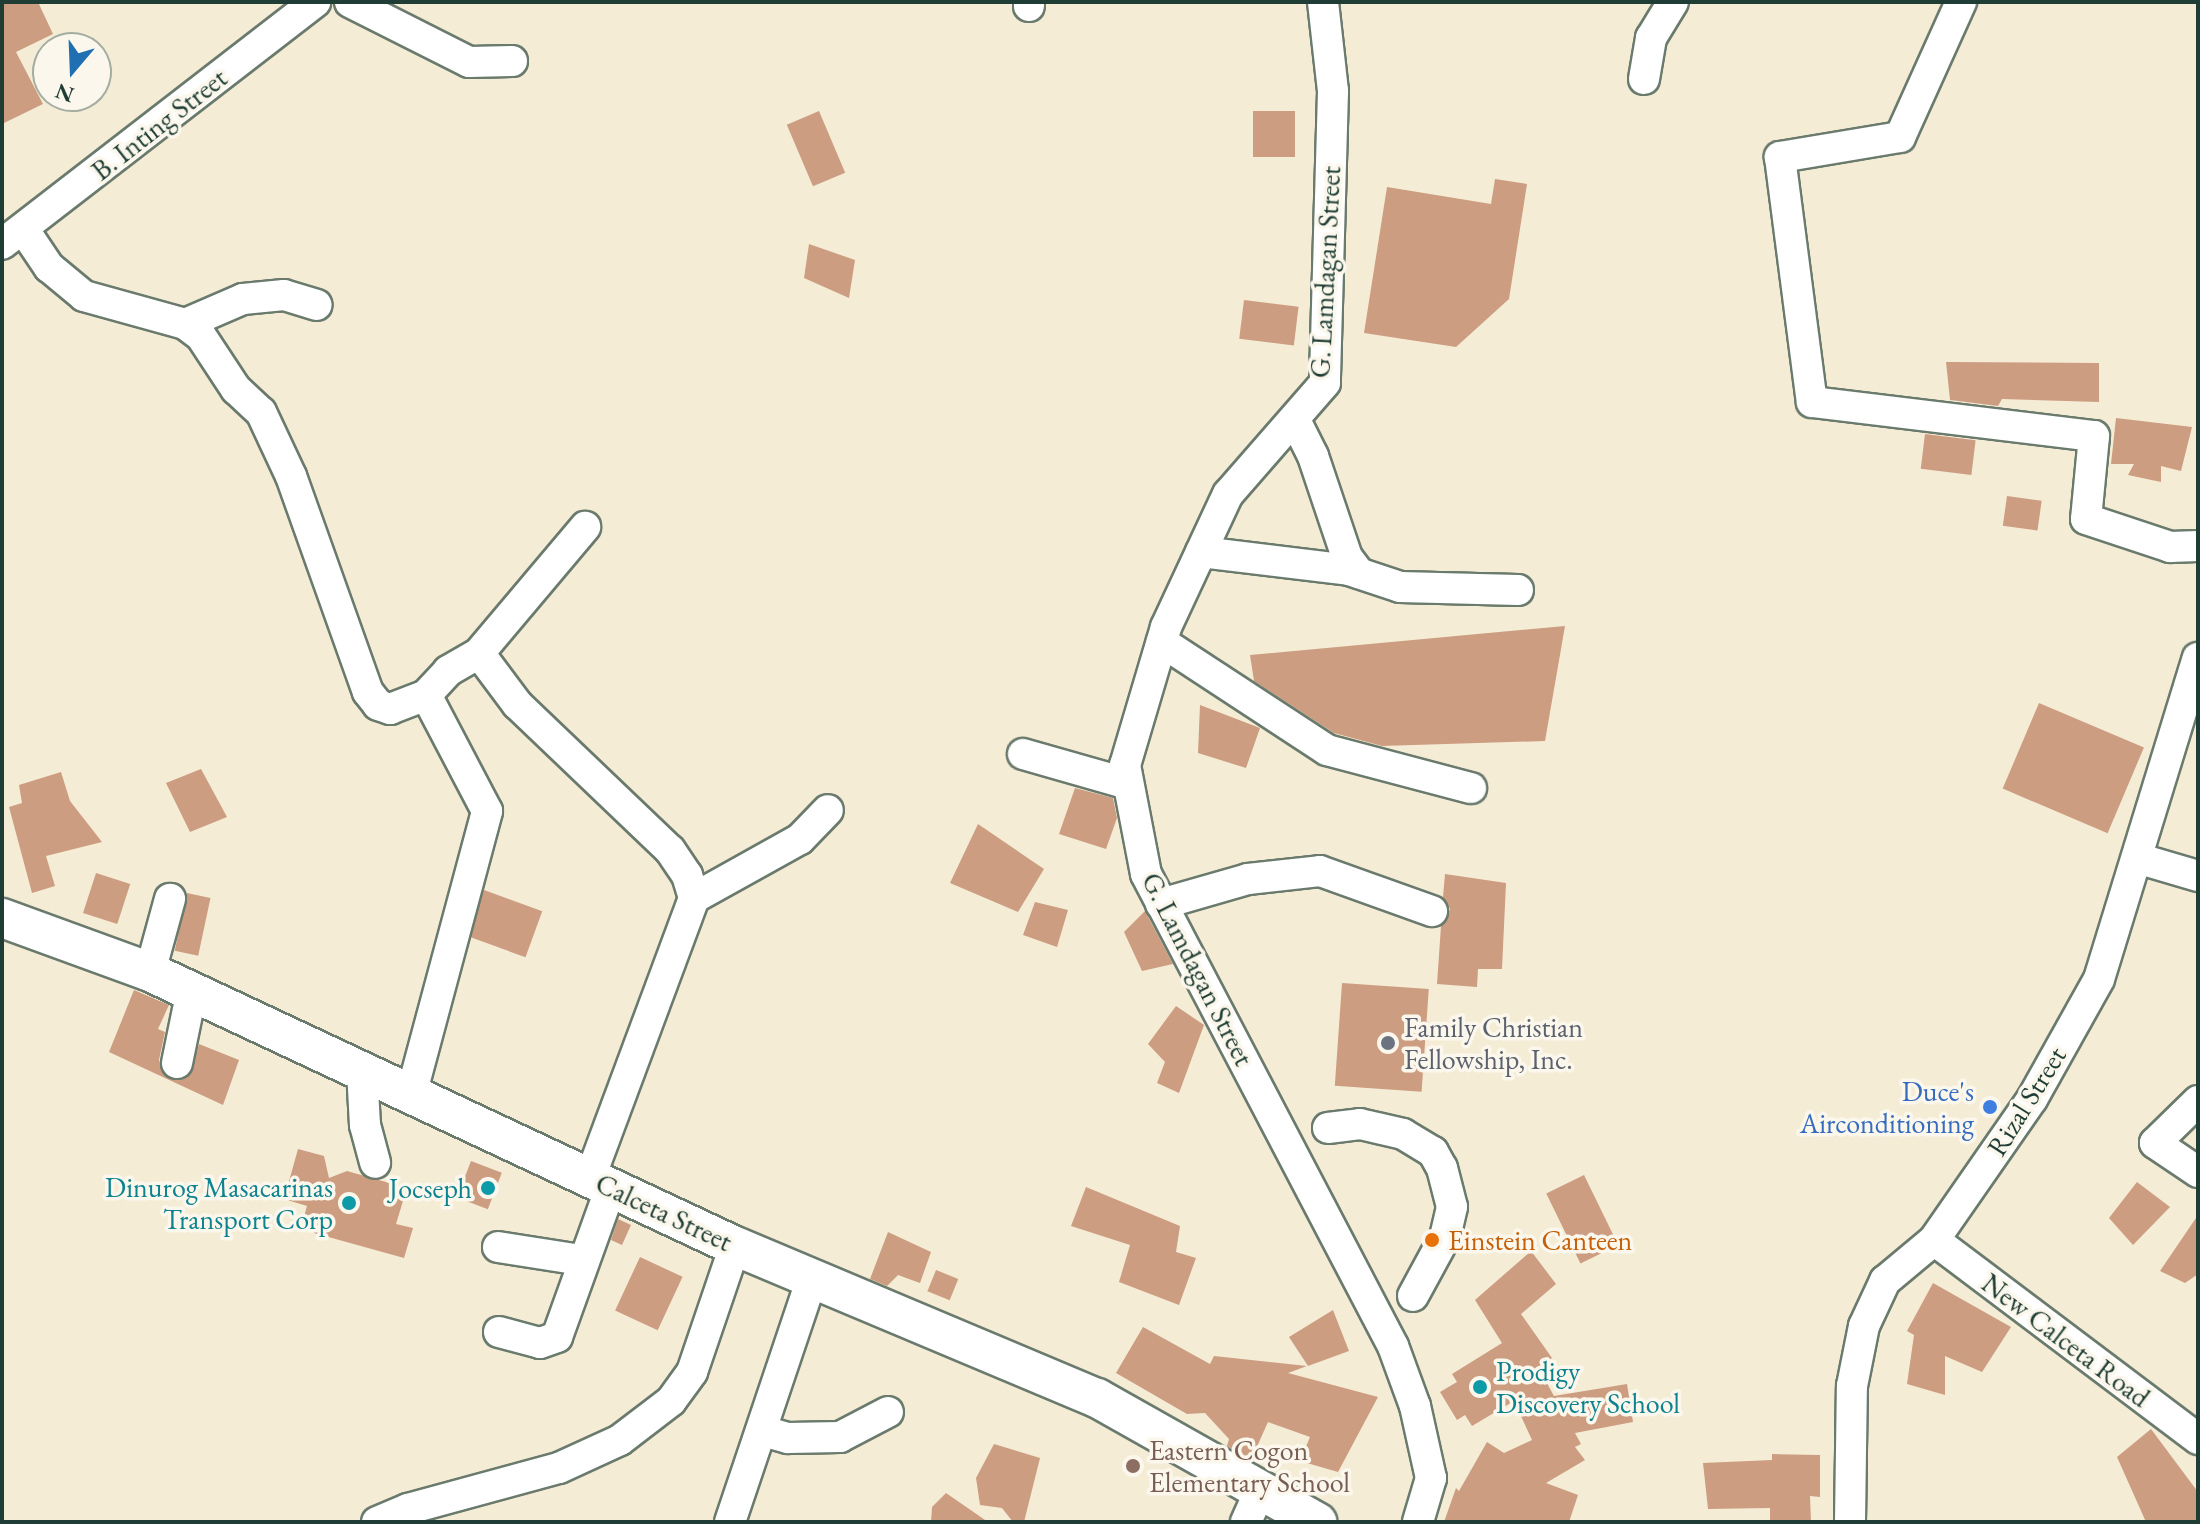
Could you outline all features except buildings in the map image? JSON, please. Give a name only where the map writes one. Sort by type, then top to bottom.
[{"type":"main road","name":"Calceta Street","points":[[2,918],[192,990],[735,1246],[1097,1398],[1253,1506],[1317,1522]]},
{"type":"street","name":"B. Inting Street","points":[[8,239],[315,2]]},
{"type":"street","points":[[350,2],[469,62],[512,61]]},
{"type":"street","name":"G. Lamdagan Street","points":[[1323,2],[1333,91],[1325,383],[1228,494],[1162,642],[1125,765],[1146,874],[1393,1346],[1415,1406],[1431,1478],[1418,1522]]},
{"type":"street","points":[[1644,79],[1651,38],[1673,2]]},
{"type":"street","points":[[1961,2],[1900,137],[1780,157],[1812,402],[2094,436],[2086,519],[2170,547],[2198,546]]},
{"type":"street","points":[[8,239],[84,296],[185,324],[201,336],[236,389],[261,412],[291,476],[368,692],[378,705],[390,709],[426,695],[448,671],[479,653],[585,527]]},
{"type":"street","points":[[185,324],[243,299],[284,295],[317,305]]},
{"type":"street","points":[[1295,420],[1313,456],[1347,557],[1359,573]]},
{"type":"street","points":[[1201,552],[1359,573],[1400,587],[1518,590]]},
{"type":"street","points":[[1162,642],[1327,750],[1471,788]]},
{"type":"street","points":[[479,653],[517,704],[670,850],[694,898]]},
{"type":"street","name":"Rizal Street","points":[[1850,1522],[1852,1386],[1864,1326],[1885,1281],[1934,1240],[2032,1099],[2099,979],[2198,658]]},
{"type":"street","points":[[411,1095],[487,811],[426,695]]},
{"type":"street","points":[[1023,754],[1128,784]]},
{"type":"street","points":[[499,1332],[540,1343],[557,1337],[581,1260],[600,1182],[694,898],[800,839],[828,810]]},
{"type":"street","points":[[2137,858],[2198,876]]},
{"type":"street","points":[[1161,904],[1248,879],[1320,871],[1432,911]]},
{"type":"street","points":[[150,972],[170,899]]},
{"type":"street","points":[[177,1063],[192,990]]},
{"type":"street","points":[[362,1070],[365,1125],[375,1163]]},
{"type":"street","points":[[2198,1101],[2155,1143],[2198,1172]]},
{"type":"street","points":[[1328,1128],[1360,1124],[1403,1134],[1433,1152],[1442,1168],[1452,1207],[1445,1237],[1413,1296]]},
{"type":"street","name":"New Calceta Road","points":[[1934,1240],[2198,1439]]},
{"type":"street","points":[[377,1522],[408,1509],[559,1468],[620,1440],[671,1401],[692,1372],[735,1246]]},
{"type":"street","points":[[498,1247],[581,1260]]},
{"type":"street","points":[[730,1522],[812,1279]]},
{"type":"street","points":[[763,1431],[788,1438],[840,1437],[888,1412]]},
{"type":"place","name":"Family Christian Fellowship, Inc.","points":[[1388,1043]]},
{"type":"place","name":"Duce's Airconditioning","points":[[1990,1107]]},
{"type":"place","name":"Jocseph","points":[[488,1188]]},
{"type":"place","name":"Dinurog Masacarinas Transport Corp","points":[[349,1203]]},
{"type":"place","name":"Einstein Canteen","points":[[1432,1240]]},
{"type":"place","name":"Prodigy Discovery School","points":[[1480,1387]]},
{"type":"place","name":"Eastern Cogon Elementary School","points":[[1133,1466]]}]
